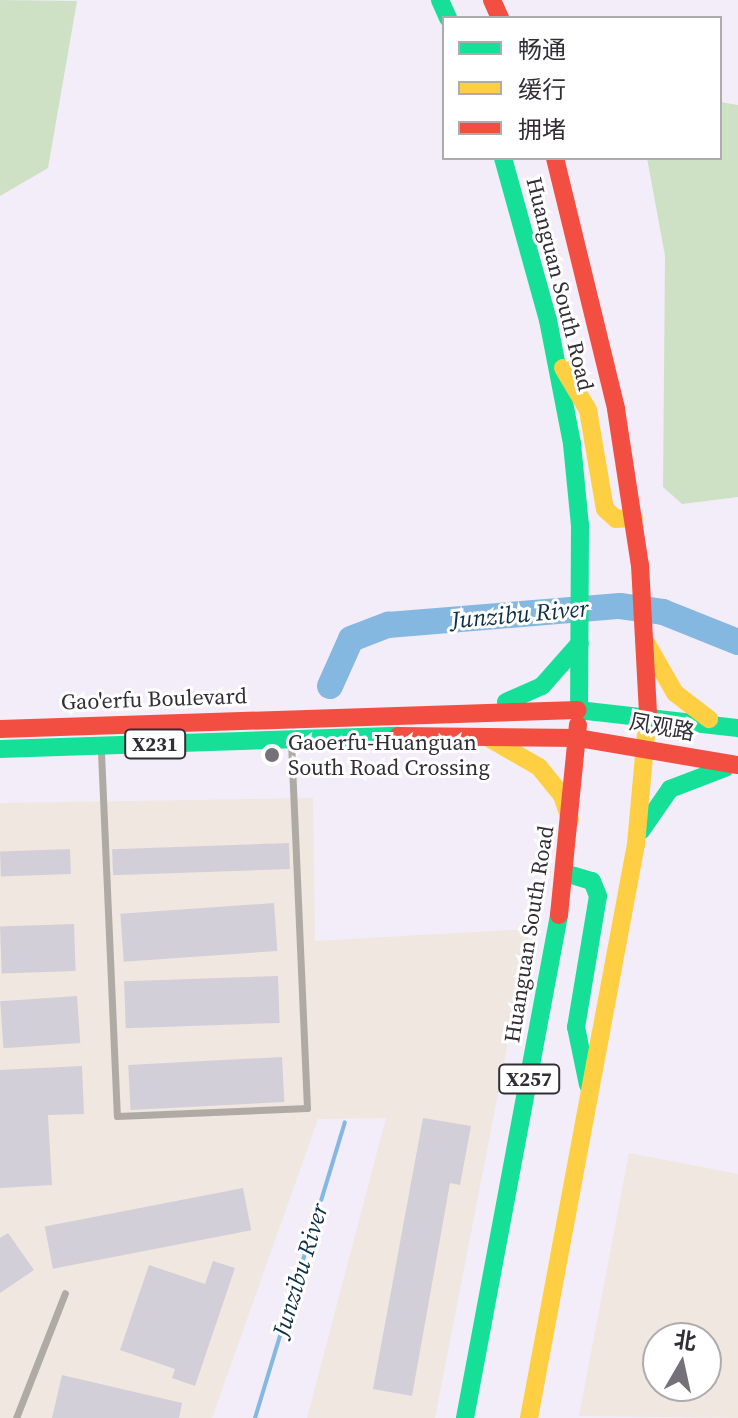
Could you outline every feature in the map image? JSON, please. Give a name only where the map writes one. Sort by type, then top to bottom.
[{"type":"main road","name":"Huanguan South Road","points":[[465,1418],[565,873],[572,827],[579,707],[581,566],[578,484],[556,358],[504,160]]},
{"type":"main road","name":"Huanguan South Road","points":[[556,160],[595,308],[634,518],[647,644]]},
{"type":"main road","points":[[556,358],[588,410],[605,509],[616,519],[634,518]]},
{"type":"main road","points":[[469,710],[542,686],[580,643]]},
{"type":"main road","points":[[647,644],[648,713]]},
{"type":"main road","points":[[647,644],[675,693],[732,727]]},
{"type":"main road","name":"X231","points":[[469,710],[579,707]]},
{"type":"main road","name":"凤观路","points":[[579,707],[648,713],[732,727]]},
{"type":"main road","name":"Gao'erfu Boulevard","points":[[0,729],[469,710]]},
{"type":"main road","name":"X257","points":[[529,1418],[636,844],[648,713]]},
{"type":"main road","points":[[473,733],[539,767],[562,795],[572,827]]},
{"type":"main road","name":"X231","points":[[473,733],[578,738]]},
{"type":"main road","name":"Gao'erfu Boulevard","points":[[0,749],[473,733]]},
{"type":"main road","name":"凤观路","points":[[578,738],[738,766]]},
{"type":"main road","points":[[636,844],[670,789],[701,772],[738,766]]},
{"type":"main road","points":[[565,873],[592,881],[598,896],[576,1027],[590,1092]]},
{"type":"lane","points":[[101,745],[117,1116],[307,1108],[290,739]]},
{"type":"lane","points":[[16,1418],[65,1293]]},
{"type":"shaded area","points":[[313,798],[315,941],[530,929],[435,1418],[307,1418],[386,1118],[318,1119],[212,1418],[0,1418],[0,803]]},
{"type":"shaded area","points":[[629,1153],[738,1174],[738,1418],[579,1416]]},
{"type":"green space","points":[[0,0],[77,1],[48,168],[0,196]]},
{"type":"green space","points":[[722,102],[738,105],[738,497],[682,504],[663,487],[665,256],[647,160],[722,160]]},
{"type":"building","points":[[289,843],[290,869],[113,875],[112,849]]},
{"type":"building","points":[[70,849],[71,874],[1,876],[0,851]]},
{"type":"building","points":[[274,903],[277,951],[124,962],[120,914]]},
{"type":"building","points":[[74,924],[76,971],[2,974],[0,927]]},
{"type":"building","points":[[278,976],[280,1023],[126,1028],[124,981]]},
{"type":"building","points":[[77,996],[80,1043],[3,1048],[0,1001]]},
{"type":"building","points":[[282,1057],[284,1102],[131,1110],[128,1065]]},
{"type":"building","points":[[82,1066],[84,1114],[48,1115],[52,1185],[0,1188],[0,1070]]},
{"type":"building","points":[[423,1118],[471,1126],[460,1185],[450,1183],[412,1396],[373,1389]]},
{"type":"building","points":[[243,1188],[251,1230],[53,1269],[45,1227]]},
{"type":"building","points":[[8,1233],[34,1270],[0,1293],[0,1238]]},
{"type":"building","points":[[213,1261],[235,1268],[195,1386],[172,1378],[175,1369],[120,1350],[149,1265],[205,1284]]},
{"type":"building","points":[[62,1375],[182,1403],[179,1418],[52,1418]]},
{"type":"waterway","name":"Junzibu River","points":[[330,686],[351,639],[388,625],[620,606],[663,612],[738,642]]},
{"type":"waterway","name":"Junzibu River","points":[[255,1418],[345,1122]]},
{"type":"traffic: fast","points":[[440,0],[447,16]]},
{"type":"traffic: fast","points":[[504,160],[548,320],[572,444],[580,525],[579,707]]},
{"type":"traffic: fast","points":[[506,702],[542,686],[580,643]]},
{"type":"traffic: fast","points":[[578,710],[738,728]]},
{"type":"traffic: fast","points":[[0,749],[398,736]]},
{"type":"traffic: fast","points":[[641,831],[670,789],[725,768]]},
{"type":"traffic: fast","points":[[565,873],[592,881],[598,896],[576,1027],[588,1085]]},
{"type":"traffic: fast","points":[[465,1418],[559,915]]},
{"type":"traffic: slow","points":[[563,368],[588,410],[605,509],[616,519],[634,518]]},
{"type":"traffic: slow","points":[[647,644],[675,693],[709,719]]},
{"type":"traffic: slow","points":[[529,1418],[636,844],[646,735]]},
{"type":"traffic: slow","points":[[487,737],[539,767],[562,795],[570,820]]},
{"type":"traffic: jam","points":[[492,0],[499,16]]},
{"type":"traffic: jam","points":[[555,160],[616,409],[640,565],[648,713]]},
{"type":"traffic: jam","points":[[0,729],[578,710]]},
{"type":"traffic: jam","points":[[559,915],[578,725]]},
{"type":"traffic: jam","points":[[398,736],[578,738],[738,765]]},
{"type":"place","name":"Gaoerfu-Huanguan South Road Crossing","points":[[272,755]]}]
